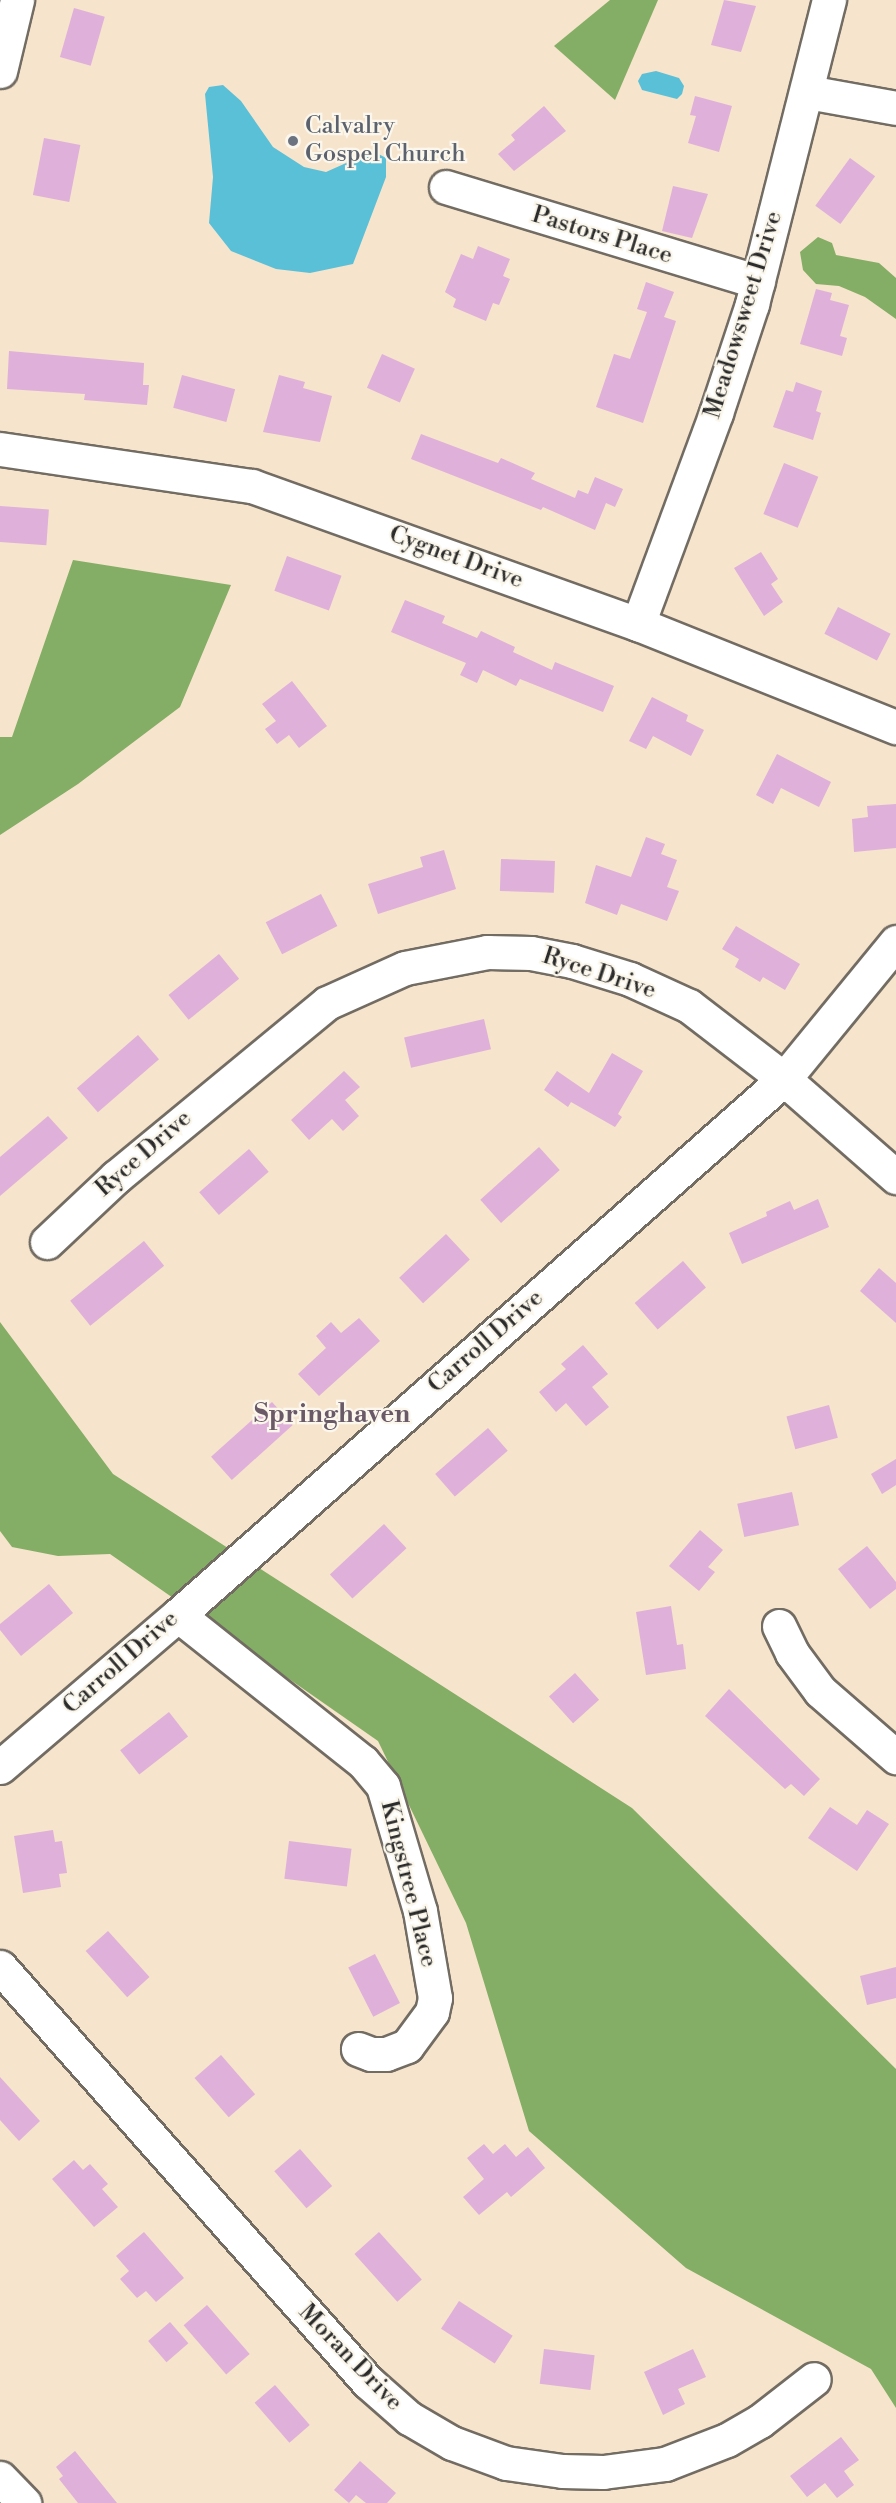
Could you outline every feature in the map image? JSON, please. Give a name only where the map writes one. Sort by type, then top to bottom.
[{"type":"street","points":[[0,71],[17,0]]},
{"type":"street","name":"Meadowsweet Drive","points":[[638,624],[716,413],[758,282],[830,0]]},
{"type":"street","points":[[807,92],[896,108]]},
{"type":"street","name":"Pastors Place","points":[[446,187],[758,282]]},
{"type":"street","name":"Cygnet Drive","points":[[0,449],[252,486],[638,624],[896,728]]},
{"type":"street","name":"Carroll Drive","points":[[0,1767],[178,1615],[784,1079],[896,942]]},
{"type":"street","name":"Ryce Drive","points":[[47,1242],[116,1177],[327,1003],[405,968],[486,952],[531,953],[572,961],[630,979],[689,1006],[784,1079],[896,1177]]},
{"type":"street","name":"Kingstree Place","points":[[178,1615],[363,1762],[383,1786],[420,1911],[435,1998],[432,2012],[407,2046],[386,2054],[371,2054],[358,2049]]},
{"type":"street","points":[[779,1626],[792,1653],[820,1691],[896,1757]]},
{"type":"street","name":"Moran Drive","points":[[0,1967],[368,2382],[409,2418],[452,2443],[506,2463],[562,2471],[603,2472],[666,2464],[727,2440],[760,2421],[814,2379]]},
{"type":"street","points":[[0,2478],[24,2503]]},
{"type":"green space","points":[[610,0],[658,0],[615,100],[554,46]]},
{"type":"green space","points":[[818,237],[832,243],[836,255],[879,263],[896,278],[896,319],[865,297],[839,286],[816,284],[803,270],[800,252]]},
{"type":"green space","points":[[73,560],[231,585],[180,707],[78,784],[0,835],[0,737],[12,737]]},
{"type":"green space","points":[[0,1322],[113,1474],[632,1808],[896,2069],[896,2408],[871,2369],[686,2268],[529,2131],[466,1923],[378,1741],[110,1554],[58,1556],[12,1547],[0,1531]]},
{"type":"water","points":[[656,71],[679,78],[684,86],[682,94],[677,99],[642,90],[638,81],[642,74]]},
{"type":"water","points":[[223,85],[241,101],[273,147],[304,167],[326,172],[373,151],[386,158],[386,177],[353,264],[310,273],[276,269],[231,251],[209,223],[213,177],[205,94],[209,87]]},
{"type":"building","points":[[724,0],[756,6],[741,52],[711,45]]},
{"type":"building","points":[[74,8],[105,17],[91,66],[60,57]]},
{"type":"building","points":[[695,96],[732,106],[719,152],[688,143],[696,116],[690,115]]},
{"type":"building","points":[[544,106],[566,131],[514,171],[498,154],[515,140],[511,135]]},
{"type":"building","points":[[44,138],[80,145],[69,202],[33,195]]},
{"type":"building","points":[[850,158],[875,176],[840,224],[815,206]]},
{"type":"building","points":[[673,186],[708,194],[692,238],[662,231]]},
{"type":"building","points":[[478,246],[510,259],[503,276],[510,279],[499,305],[493,303],[486,321],[453,307],[456,299],[445,292],[461,254],[473,259]]},
{"type":"building","points":[[646,282],[674,292],[664,317],[676,321],[643,423],[596,407],[614,354],[630,359],[647,312],[637,309]]},
{"type":"building","points":[[816,289],[832,293],[830,300],[849,305],[840,336],[847,338],[842,356],[800,344]]},
{"type":"building","points":[[9,351],[144,363],[143,385],[149,385],[147,405],[84,400],[85,394],[7,389]]},
{"type":"building","points":[[382,354],[415,369],[400,402],[367,388]]},
{"type":"building","points":[[182,375],[235,389],[226,422],[173,408]]},
{"type":"building","points":[[279,375],[305,382],[303,388],[332,396],[320,442],[263,432]]},
{"type":"building","points":[[796,382],[822,391],[816,411],[821,413],[813,440],[773,427],[786,390],[793,392]]},
{"type":"building","points":[[421,434],[498,463],[501,458],[535,473],[531,479],[575,498],[578,490],[588,494],[595,477],[623,489],[615,507],[606,503],[595,530],[543,507],[541,510],[411,459]]},
{"type":"building","points":[[784,463],[818,477],[798,528],[763,514]]},
{"type":"building","points":[[0,506],[49,509],[46,545],[0,542]]},
{"type":"building","points":[[761,552],[778,579],[771,584],[783,602],[764,616],[734,568]]},
{"type":"building","points":[[287,556],[342,576],[329,611],[274,591]]},
{"type":"building","points":[[405,600],[445,616],[442,623],[477,638],[481,631],[515,647],[513,652],[552,670],[555,662],[614,686],[603,712],[520,679],[516,686],[483,670],[477,683],[460,675],[466,663],[391,632]]},
{"type":"building","points":[[838,607],[891,634],[877,661],[824,634]]},
{"type":"building","points":[[292,681],[327,726],[299,748],[289,735],[277,744],[265,729],[276,721],[262,704]]},
{"type":"building","points":[[652,697],[688,715],[686,721],[704,730],[691,756],[653,736],[646,749],[629,741]]},
{"type":"building","points":[[777,754],[831,782],[819,807],[781,788],[773,804],[756,795]]},
{"type":"building","points":[[896,804],[896,848],[854,852],[852,819],[868,817],[867,806]]},
{"type":"building","points":[[646,837],[665,844],[661,854],[677,860],[667,887],[679,891],[667,921],[621,904],[617,915],[585,903],[596,865],[631,877]]},
{"type":"building","points":[[444,850],[456,889],[378,914],[368,884],[423,867],[420,857]]},
{"type":"building","points":[[501,859],[555,861],[554,893],[500,891]]},
{"type":"building","points":[[321,894],[337,926],[282,954],[266,922]]},
{"type":"building","points":[[736,926],[800,964],[785,990],[763,977],[760,982],[735,967],[739,959],[722,949]]},
{"type":"building","points":[[219,954],[239,979],[189,1020],[168,995]]},
{"type":"building","points":[[484,1019],[491,1049],[411,1068],[404,1037]]},
{"type":"building","points":[[138,1035],[159,1059],[98,1112],[77,1088]]},
{"type":"building","points":[[612,1053],[643,1071],[618,1114],[622,1117],[615,1127],[571,1102],[568,1107],[544,1090],[557,1071],[589,1093]]},
{"type":"building","points":[[344,1071],[360,1087],[345,1100],[359,1116],[343,1131],[332,1119],[309,1140],[291,1120]]},
{"type":"building","points":[[48,1116],[68,1138],[0,1196],[0,1157]]},
{"type":"building","points":[[539,1147],[560,1170],[501,1223],[480,1200]]},
{"type":"building","points":[[249,1149],[269,1172],[219,1215],[199,1192]]},
{"type":"building","points":[[818,1199],[829,1227],[742,1264],[729,1233],[767,1216],[766,1212],[790,1201],[794,1210]]},
{"type":"building","points":[[446,1234],[470,1260],[423,1303],[399,1278]]},
{"type":"building","points":[[144,1241],[164,1266],[90,1326],[70,1301]]},
{"type":"building","points":[[683,1261],[706,1287],[658,1329],[635,1303]]},
{"type":"building","points":[[879,1268],[896,1283],[896,1323],[860,1291]]},
{"type":"building","points":[[359,1318],[380,1341],[319,1396],[298,1374],[326,1348],[316,1336],[331,1322],[341,1333]]},
{"type":"building","points":[[583,1345],[608,1374],[592,1387],[609,1407],[586,1426],[566,1403],[556,1412],[539,1392],[566,1369],[561,1364]]},
{"type":"building","points":[[272,1402],[293,1425],[232,1480],[211,1457]]},
{"type":"building","points":[[829,1405],[838,1438],[795,1449],[786,1416]]},
{"type":"building","points":[[488,1428],[508,1451],[455,1497],[435,1474]]},
{"type":"building","points":[[896,1459],[896,1485],[882,1494],[871,1474]]},
{"type":"building","points":[[792,1492],[799,1525],[744,1537],[737,1504]]},
{"type":"building","points":[[384,1524],[407,1548],[352,1599],[330,1574]]},
{"type":"building","points":[[700,1530],[723,1550],[708,1567],[715,1572],[699,1591],[669,1566]]},
{"type":"building","points":[[867,1546],[896,1582],[896,1589],[870,1609],[838,1569]]},
{"type":"building","points":[[49,1584],[73,1613],[21,1656],[0,1630],[0,1624]]},
{"type":"building","points":[[671,1606],[677,1645],[683,1644],[686,1669],[646,1675],[636,1612]]},
{"type":"building","points":[[575,1673],[599,1700],[573,1723],[549,1696]]},
{"type":"building","points":[[729,1689],[820,1779],[804,1796],[791,1784],[785,1789],[705,1716]]},
{"type":"building","points":[[169,1712],[188,1736],[139,1775],[120,1750]]},
{"type":"building","points":[[830,1807],[857,1825],[867,1810],[889,1824],[857,1871],[808,1838]]},
{"type":"building","points":[[53,1830],[55,1842],[62,1841],[67,1873],[59,1874],[61,1887],[23,1893],[14,1836]]},
{"type":"building","points":[[289,1841],[352,1849],[347,1886],[284,1879]]},
{"type":"building","points":[[108,1931],[149,1977],[127,1997],[86,1951]]},
{"type":"building","points":[[375,1954],[400,2003],[373,2017],[348,1968]]},
{"type":"building","points":[[896,1967],[896,1998],[867,2005],[860,1976]]},
{"type":"building","points":[[221,2055],[255,2094],[229,2117],[195,2078]]},
{"type":"building","points":[[0,2077],[40,2121],[19,2141],[0,2120]]},
{"type":"building","points":[[484,2144],[493,2154],[505,2144],[516,2157],[528,2147],[545,2168],[511,2197],[507,2192],[479,2215],[463,2197],[484,2179],[467,2158]]},
{"type":"building","points":[[300,2149],[332,2186],[306,2208],[274,2171]]},
{"type":"building","points":[[74,2160],[83,2170],[90,2164],[108,2184],[102,2189],[118,2207],[94,2227],[52,2179]]},
{"type":"building","points":[[144,2232],[184,2278],[156,2302],[146,2291],[137,2298],[120,2279],[129,2271],[116,2256]]},
{"type":"building","points":[[379,2232],[422,2280],[397,2302],[354,2254]]},
{"type":"building","points":[[459,2301],[513,2336],[495,2364],[441,2329]]},
{"type":"building","points":[[207,2305],[250,2354],[226,2374],[184,2325]]},
{"type":"building","points":[[170,2322],[188,2343],[166,2362],[148,2341]]},
{"type":"building","points":[[544,2349],[595,2355],[590,2390],[540,2384]]},
{"type":"building","points":[[693,2349],[706,2377],[678,2389],[685,2404],[663,2415],[644,2372]]},
{"type":"building","points":[[275,2385],[310,2425],[289,2443],[255,2403]]},
{"type":"building","points":[[841,2437],[859,2460],[844,2471],[854,2485],[837,2498],[825,2483],[807,2497],[790,2476]]},
{"type":"building","points":[[75,2451],[117,2503],[78,2503],[59,2479],[63,2476],[56,2467]]},
{"type":"building","points":[[360,2461],[396,2493],[387,2503],[366,2503],[356,2495],[349,2503],[334,2490]]},
{"type":"place","name":"Calvalry Gospel Church","points":[[293,141]]},
{"type":"district","name":"Springhaven","points":[[332,1415]]}]
